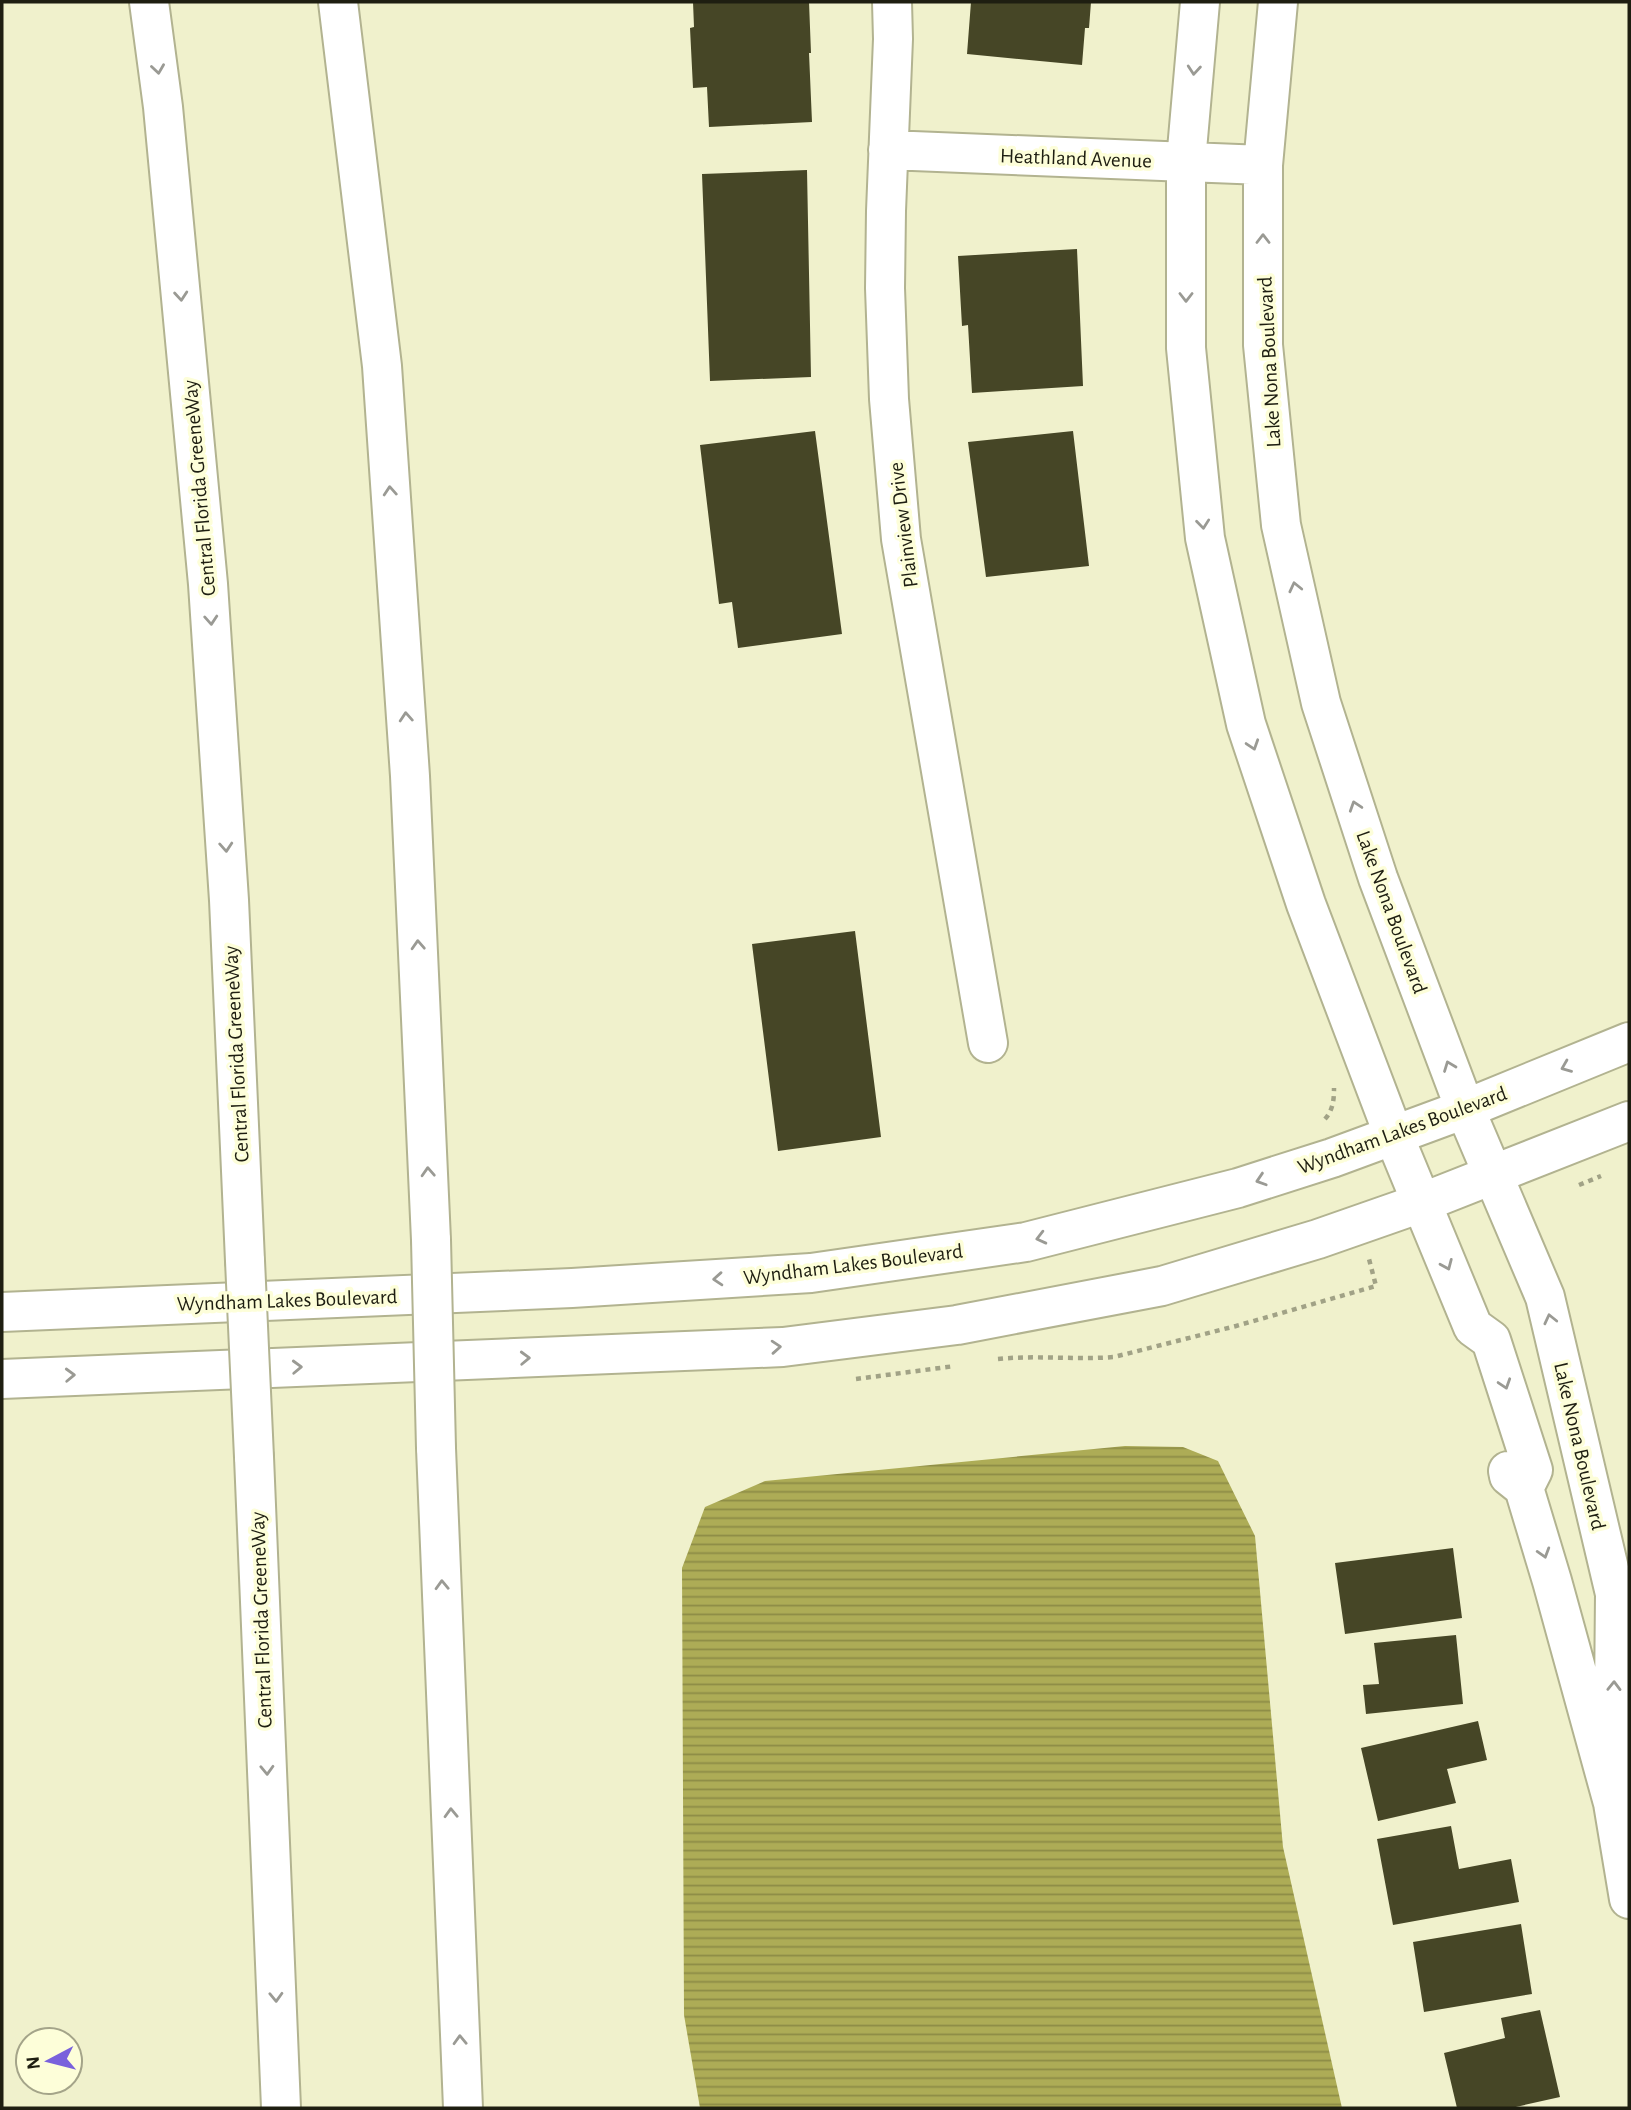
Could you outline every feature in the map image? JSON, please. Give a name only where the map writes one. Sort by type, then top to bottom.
[{"type":"main road","name":"Central Florida GreeneWay","points":[[149,2],[163,107],[208,584],[229,900],[281,2108]]},
{"type":"main road","points":[[338,2],[383,380],[410,776],[431,1240],[436,1448],[463,2108]]},
{"type":"main road","name":"Plainview Drive","points":[[892,2],[885,288],[889,399],[901,539],[988,1043]]},
{"type":"main road","name":"Lake Nona Boulevard","points":[[1200,2],[1186,162],[1186,348],[1205,538],[1246,724],[1306,904],[1394,1136],[1473,1327],[1465,1349],[1510,1441],[1509,1476],[1524,1488],[1552,1581],[1613,1803],[1629,1899]]},
{"type":"main road","name":"Lake Nona Boulevard","points":[[1278,2],[1264,165],[1263,345],[1281,525],[1321,704],[1378,878],[1465,1109],[1545,1297],[1615,1594],[1613,1803]]},
{"type":"main road","name":"Heathland Avenue","points":[[888,150],[1264,165]]},
{"type":"main road","name":"Wyndham Lakes Boulevard","points":[[2,1312],[572,1288],[811,1273],[1026,1242],[1238,1188],[1394,1136],[1629,1042]]},
{"type":"main road","points":[[2,1379],[783,1347],[944,1327],[1162,1286],[1318,1239],[1421,1203],[1629,1121]]},
{"type":"main road","points":[[1510,1441],[1575,1423]]},
{"type":"shaded area","points":[[1125,1446],[1183,1447],[1218,1461],[1255,1536],[1283,1847],[1342,2108],[700,2108],[684,2015],[682,1568],[705,1507],[765,1481]]},
{"type":"building","points":[[693,2],[809,2],[812,122],[709,127],[707,87],[693,88],[690,28],[694,27]]},
{"type":"building","points":[[971,2],[1091,2],[1089,28],[1085,28],[1082,65],[967,54]]},
{"type":"building","points":[[807,170],[811,377],[710,381],[702,174]]},
{"type":"building","points":[[1077,249],[1083,386],[972,393],[968,325],[962,326],[958,256]]},
{"type":"building","points":[[815,431],[842,634],[738,648],[732,602],[719,604],[700,445]]},
{"type":"building","points":[[1073,431],[1089,566],[986,577],[968,442]]},
{"type":"building","points":[[855,931],[881,1137],[778,1151],[752,944]]},
{"type":"building","points":[[1453,1548],[1462,1618],[1345,1634],[1335,1563]]},
{"type":"building","points":[[1456,1635],[1463,1704],[1366,1714],[1363,1685],[1379,1684],[1374,1643]]},
{"type":"building","points":[[1478,1721],[1487,1760],[1447,1769],[1456,1803],[1378,1821],[1361,1748]]},
{"type":"building","points":[[1451,1826],[1459,1869],[1511,1859],[1519,1902],[1393,1925],[1377,1839]]},
{"type":"building","points":[[1521,1924],[1532,1994],[1424,2012],[1413,1942]]},
{"type":"building","points":[[1540,2010],[1560,2097],[1511,2108],[1457,2108],[1444,2053],[1505,2038],[1501,2018]]}]
